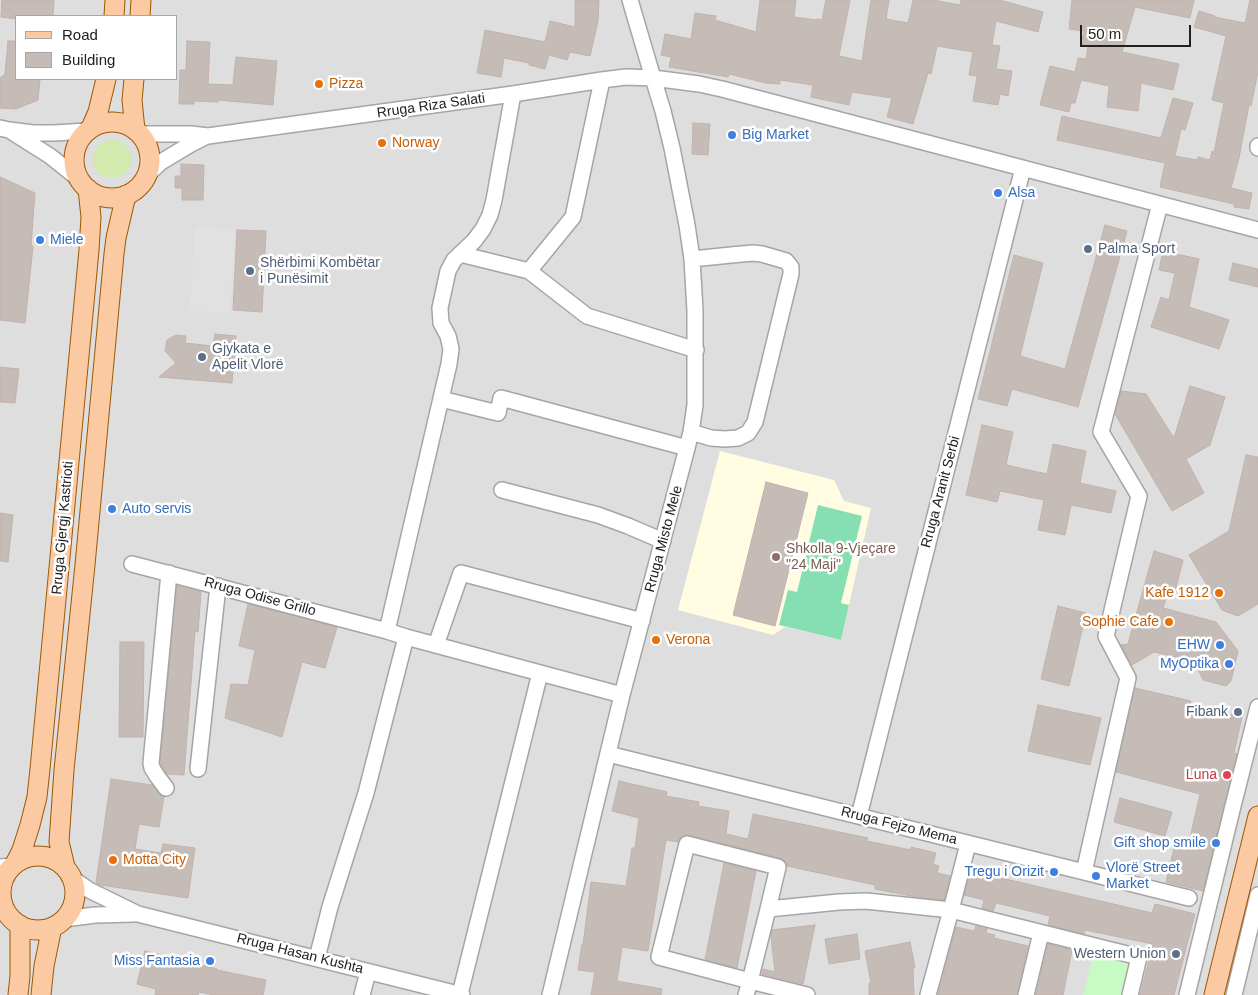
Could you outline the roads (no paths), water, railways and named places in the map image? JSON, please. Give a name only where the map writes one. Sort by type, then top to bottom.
[{"type":"main road","points":[[114,15],[115,0]]},
{"type":"main road","points":[[140,15],[141,0]]},
{"type":"main road","points":[[89,129],[102,123],[125,124],[137,132],[145,141],[150,158],[149,167],[147,176],[135,190],[116,198],[106,198],[96,194],[84,185],[76,172],[74,154],[81,138],[89,129],[98,112],[106,80]]},
{"type":"main road","points":[[134,80],[132,100],[137,132]]},
{"type":"main road","name":"Rruga Gjergj Kastrioti","points":[[9,865],[22,850],[30,825],[40,769],[89,250],[91,217],[84,185]]},
{"type":"main road","name":"Rruga Gjergj Kastrioti","points":[[69,873],[59,842],[64,770],[86,559],[114,254],[126,195]]},
{"type":"main road","points":[[1214,995],[1248,913],[1258,816]]},
{"type":"main road","points":[[38,855],[52,858],[69,873],[75,886],[75,900],[73,908],[58,923],[39,930],[26,928],[13,920],[2,906],[1,885],[9,865],[22,858],[38,855]]},
{"type":"main road","points":[[41,995],[44,966],[58,923]]},
{"type":"main road","points":[[18,995],[20,925]]},
{"type":"street","name":"Rruga Misto Mele","points":[[550,995],[622,696],[691,432],[695,405],[695,310],[692,259],[687,225],[663,111],[630,0]]},
{"type":"street","name":"Rruga Riza Salati","points":[[208,136],[602,80],[626,77],[652,78],[722,89],[1258,230]]},
{"type":"street","points":[[529,271],[573,218],[602,80]]},
{"type":"street","points":[[387,631],[449,364],[451,349],[448,336],[441,323],[440,308],[448,271],[454,260],[474,242],[490,215],[513,94]]},
{"type":"street","points":[[4,129],[54,133],[89,129]]},
{"type":"street","points":[[4,129],[50,156],[84,185]]},
{"type":"street","points":[[137,132],[208,136]]},
{"type":"street","points":[[147,176],[168,157],[208,136]]},
{"type":"street","name":"Rruga Aranit Serbi","points":[[859,816],[1023,168]]},
{"type":"street","points":[[1084,872],[1128,678],[1106,636],[1139,496],[1102,432],[1160,204]]},
{"type":"street","points":[[691,432],[710,438],[738,438],[748,433],[755,422],[791,274],[791,268],[786,261],[762,254],[753,253],[692,259]]},
{"type":"street","points":[[460,254],[529,271],[587,316],[696,350]]},
{"type":"street","points":[[441,399],[498,413],[501,398],[687,448]]},
{"type":"street","points":[[502,490],[598,515],[663,541]]},
{"type":"street","name":"Rruga Odise Grillo","points":[[132,564],[406,637]]},
{"type":"street","points":[[166,788],[152,768],[151,763],[169,573]]},
{"type":"street","points":[[436,645],[461,573],[642,621]]},
{"type":"street","points":[[198,769],[218,586]]},
{"type":"street","points":[[316,958],[366,793],[406,637],[622,696]]},
{"type":"street","points":[[461,995],[540,673]]},
{"type":"street","points":[[1188,995],[1258,707]]},
{"type":"street","name":"Rruga Fejzo Mema","points":[[608,754],[1189,898]]},
{"type":"street","points":[[748,988],[778,867],[687,844],[659,958],[748,988],[807,995]]},
{"type":"street","points":[[928,995],[968,844]]},
{"type":"street","points":[[69,873],[89,890],[138,914]]},
{"type":"street","points":[[1234,995],[1248,913],[1258,895]]},
{"type":"street","points":[[768,909],[866,901],[951,910],[1139,958],[1130,995]]},
{"type":"street","points":[[58,923],[95,915],[138,914]]},
{"type":"street","name":"Rruga Hasan Kushta","points":[[138,914],[461,995]]},
{"type":"street","points":[[1026,995],[1041,933]]},
{"type":"street","points":[[362,995],[368,972]]},
{"type":"place","name":"Pizza","points":[[319,84]]},
{"type":"place","name":"Big Market","points":[[732,135]]},
{"type":"place","name":"Norway","points":[[382,143]]},
{"type":"place","name":"Alsa","points":[[998,193]]},
{"type":"place","name":"Miele","points":[[40,240]]},
{"type":"place","name":"Palma Sport","points":[[1088,249]]},
{"type":"place","name":"Shërbimi Kombëtar i Punësimit","points":[[250,271]]},
{"type":"place","name":"Gjykata e Apelit Vlorë","points":[[202,357]]},
{"type":"place","name":"Auto servis","points":[[112,509]]},
{"type":"place","name":"Shkolla 9-Vjeçare \"24 Maji\"","points":[[776,557]]},
{"type":"place","name":"Kafe 1912","points":[[1219,593]]},
{"type":"place","name":"Sophie Cafe","points":[[1169,622]]},
{"type":"place","name":"Verona","points":[[656,640]]},
{"type":"place","name":"EHW","points":[[1220,645]]},
{"type":"place","name":"MyOptika","points":[[1229,664]]},
{"type":"place","name":"Fibank","points":[[1238,712]]},
{"type":"place","name":"Luna","points":[[1227,775]]},
{"type":"place","name":"Gift shop smile","points":[[1216,843]]},
{"type":"place","name":"Motta City","points":[[113,860]]},
{"type":"place","name":"Tregu i Orizit","points":[[1054,872]]},
{"type":"place","name":"Vlorë Street Market","points":[[1096,876]]},
{"type":"place","name":"Western Union","points":[[1176,954]]},
{"type":"place","name":"Miss Fantasia","points":[[210,961]]}]
